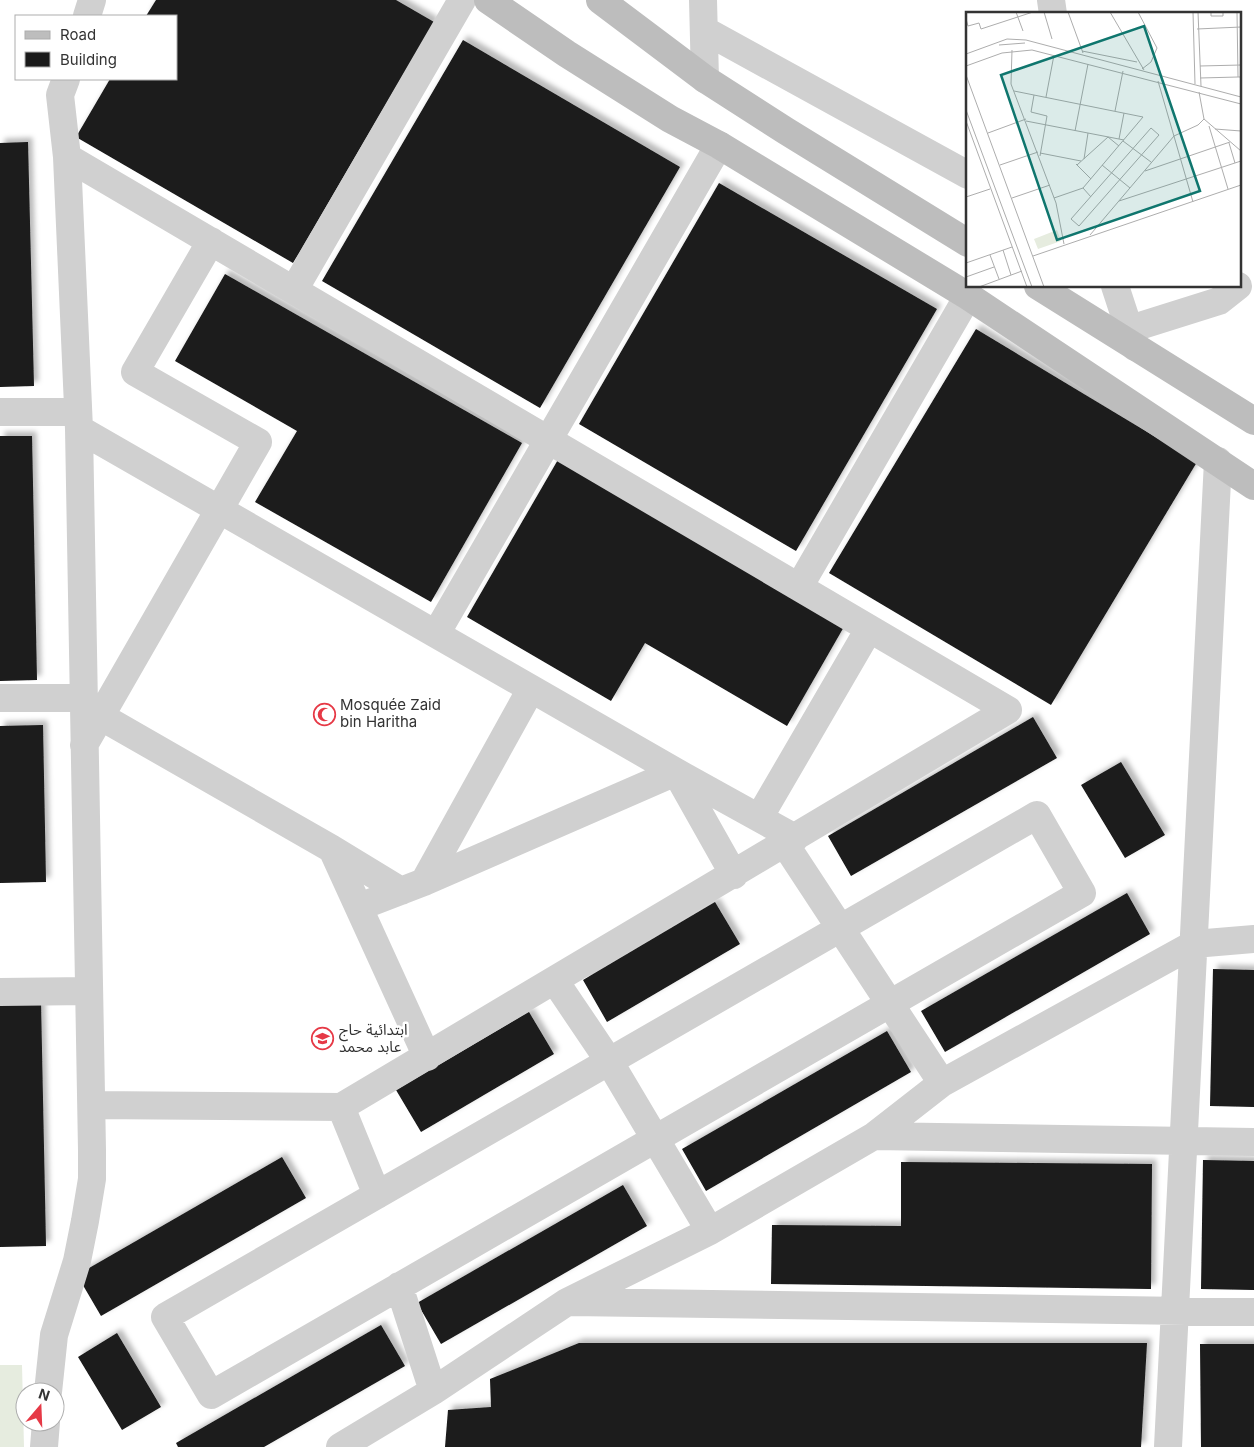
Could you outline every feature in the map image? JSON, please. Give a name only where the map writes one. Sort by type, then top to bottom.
[{"type":"main road","points":[[488,0],[567,54],[670,119],[719,146],[968,296],[1254,486]]},
{"type":"main road","points":[[600,0],[705,78],[786,131],[966,241]]},
{"type":"main road","points":[[1042,288],[1133,338],[1254,421]]},
{"type":"street","points":[[87,15],[92,0]]},
{"type":"street","points":[[294,290],[462,0]]},
{"type":"street","points":[[703,0],[705,78]]},
{"type":"street","points":[[704,30],[966,174]]},
{"type":"street","points":[[49,1382],[54,1334],[77,1261],[92,1179],[84,745],[92,707],[67,157],[60,95],[66,80]]},
{"type":"street","points":[[436,634],[719,146]]},
{"type":"street","points":[[67,157],[1008,710],[342,1107],[92,1104]]},
{"type":"street","points":[[92,707],[219,510],[258,442],[136,372],[211,242]]},
{"type":"street","points":[[1242,283],[1254,274]]},
{"type":"street","points":[[1117,288],[1133,338],[1219,301],[1235,288]]},
{"type":"street","points":[[799,588],[968,296]]},
{"type":"street","points":[[0,412],[78,420],[219,510],[676,772],[760,818],[790,841],[840,928],[942,1083]]},
{"type":"street","points":[[1168,1447],[1218,461]]},
{"type":"street","points":[[760,818],[869,629]]},
{"type":"street","points":[[412,886],[531,689]]},
{"type":"street","points":[[0,698],[92,707],[332,849],[412,886]]},
{"type":"street","points":[[676,772],[734,875]]},
{"type":"street","points":[[359,907],[676,772]]},
{"type":"street","points":[[1037,815],[1082,893],[210,1395],[165,1317],[840,928],[1037,815]]},
{"type":"street","points":[[332,849],[427,1057]]},
{"type":"street","points":[[340,1447],[433,1391],[567,1302],[710,1230],[874,1136],[942,1083],[1194,944],[1254,939]]},
{"type":"street","points":[[555,981],[609,1061],[710,1230]]},
{"type":"street","points":[[0,992],[89,991]]},
{"type":"street","points":[[342,1107],[377,1195]]},
{"type":"street","points":[[874,1136],[1254,1142]]},
{"type":"street","points":[[400,1286],[433,1391]]},
{"type":"street","points":[[567,1302],[1254,1312]]},
{"type":"street","points":[[44,1447],[45,1432]]},
{"type":"shaded area","points":[[0,1365],[22,1365],[22,1382],[15,1382],[15,1432],[24,1432],[24,1447],[0,1447]]},
{"type":"building","points":[[156,0],[396,0],[434,22],[293,263],[76,137],[109,80],[178,80],[178,15],[147,15]]},
{"type":"building","points":[[463,40],[680,167],[540,408],[322,281]]},
{"type":"building","points":[[28,142],[34,386],[0,387],[0,143]]},
{"type":"building","points":[[719,183],[937,309],[796,551],[579,424]]},
{"type":"building","points":[[225,274],[522,443],[431,602],[255,502],[297,431],[175,361]]},
{"type":"building","points":[[976,329],[1197,462],[1051,705],[829,573]]},
{"type":"building","points":[[0,436],[32,436],[37,680],[0,681]]},
{"type":"building","points":[[559,458],[845,625],[787,726],[645,643],[611,701],[467,617]]},
{"type":"building","points":[[1033,717],[1057,758],[851,876],[828,836]]},
{"type":"building","points":[[43,725],[46,882],[0,883],[0,726]]},
{"type":"building","points":[[1121,762],[1165,835],[1125,858],[1081,785]]},
{"type":"building","points":[[1127,893],[1150,934],[945,1052],[921,1011]]},
{"type":"building","points":[[715,902],[740,944],[607,1022],[583,980]]},
{"type":"building","points":[[1213,969],[1254,970],[1254,1107],[1210,1106]]},
{"type":"building","points":[[41,1002],[46,1246],[0,1247],[0,1003]]},
{"type":"building","points":[[529,1012],[554,1054],[421,1132],[396,1090]]},
{"type":"building","points":[[887,1031],[911,1072],[706,1191],[682,1149]]},
{"type":"building","points":[[282,1157],[306,1198],[101,1316],[77,1275]]},
{"type":"building","points":[[1203,1160],[1254,1161],[1254,1290],[1201,1289]]},
{"type":"building","points":[[901,1162],[1152,1164],[1151,1289],[771,1284],[772,1225],[901,1226]]},
{"type":"building","points":[[623,1185],[647,1226],[441,1344],[417,1303]]},
{"type":"building","points":[[381,1325],[405,1366],[264,1447],[178,1447],[176,1443]]},
{"type":"building","points":[[117,1333],[161,1407],[122,1430],[78,1357]]},
{"type":"building","points":[[579,1343],[1147,1343],[1141,1447],[445,1447],[448,1410],[491,1407],[490,1379]]},
{"type":"building","points":[[1200,1344],[1254,1344],[1254,1447],[1201,1447]]},
{"type":"place","name":"Mosquée Zaid bin Haritha","points":[[324,714]]},
{"type":"place","name":"ابتدائية حاج عابد محمد","points":[[323,1039]]}]
